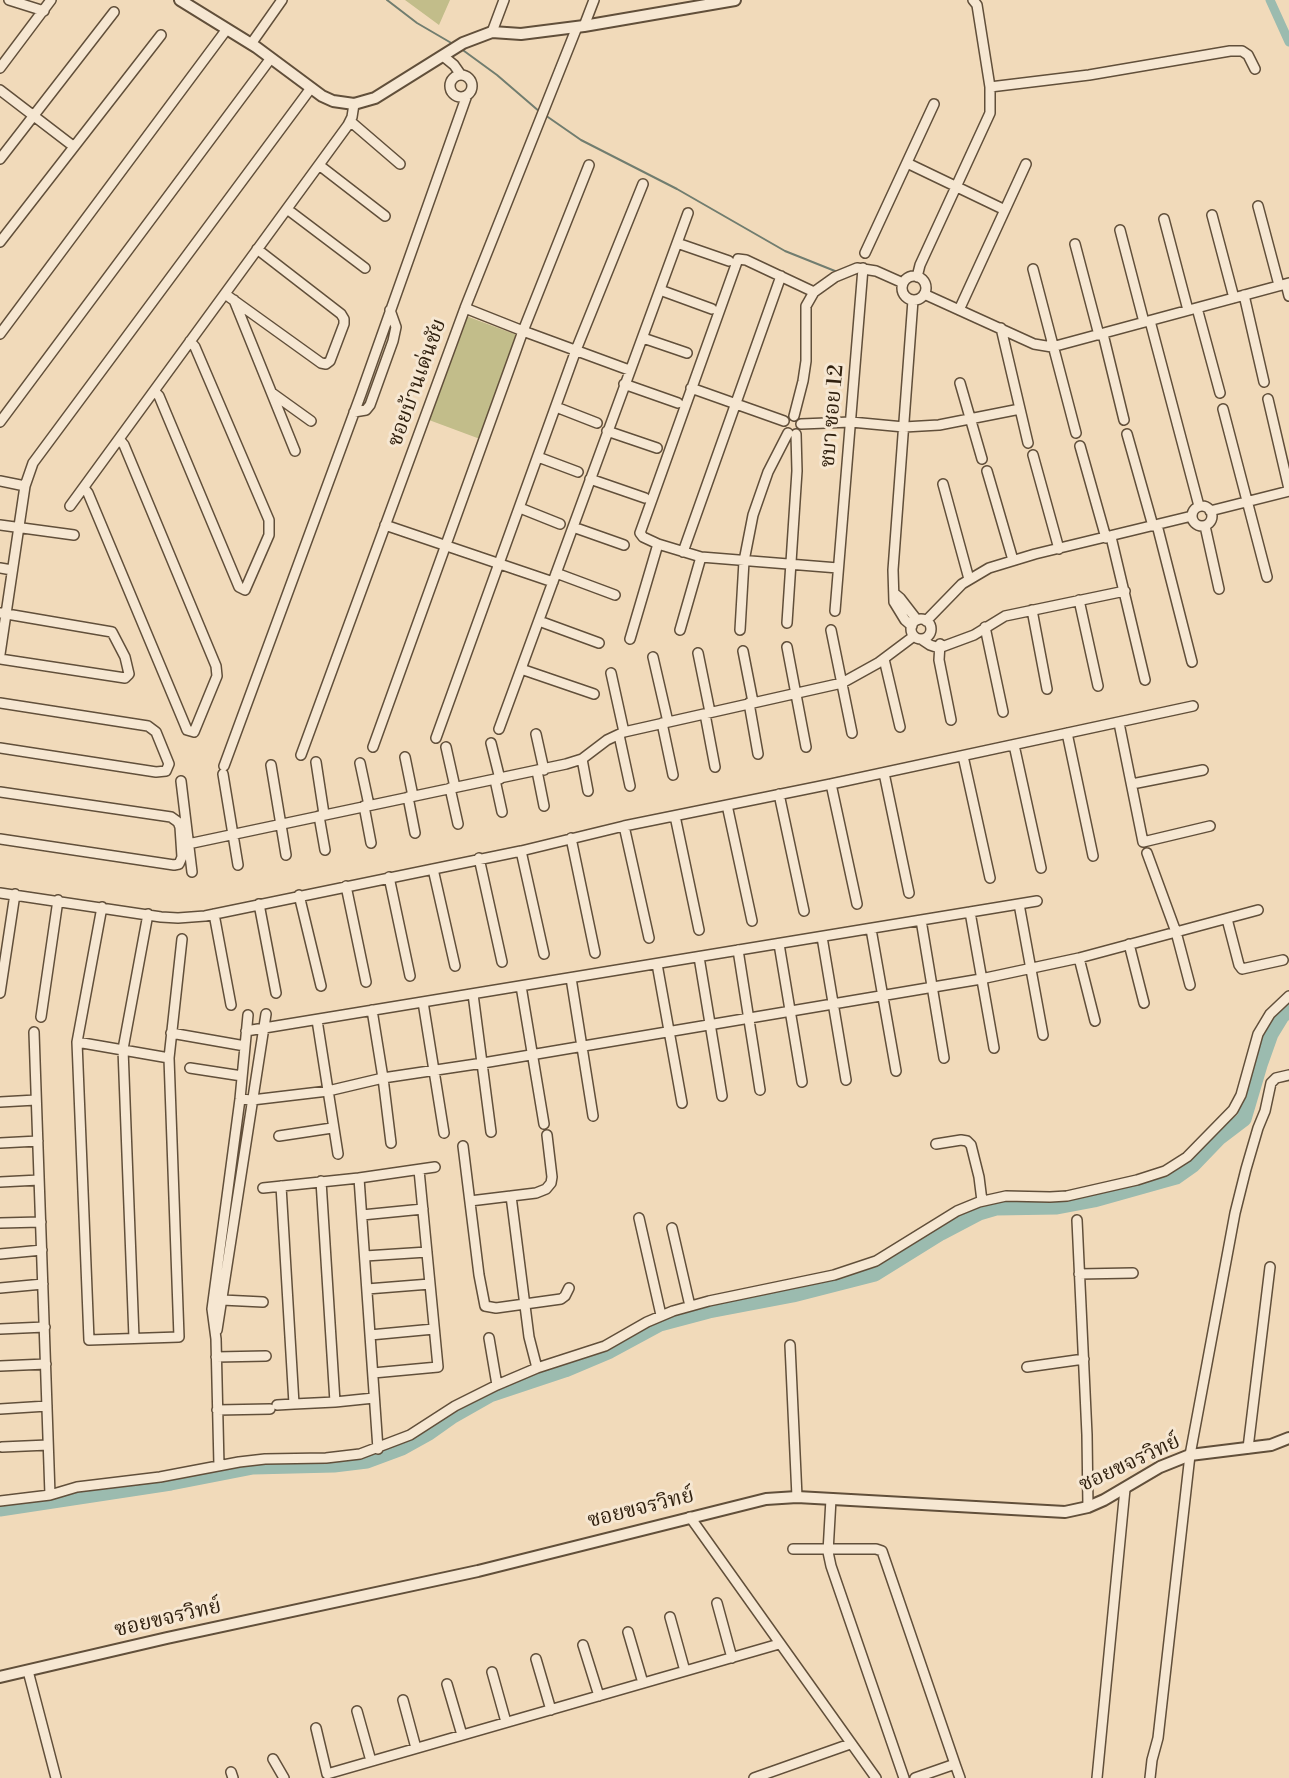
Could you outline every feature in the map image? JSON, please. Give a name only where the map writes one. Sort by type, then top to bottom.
[{"type":"street","points":[[9,0],[44,11]]},
{"type":"street","points":[[0,68],[51,0]]},
{"type":"street","points":[[180,0],[251,44],[311,88],[333,101],[354,104],[375,98],[463,43],[492,32],[521,34],[580,27],[735,0]]},
{"type":"street","points":[[251,44],[282,0]]},
{"type":"street","points":[[492,32],[504,0]]},
{"type":"street","name":"ซอยบ้านเด่นชัย","points":[[302,755],[465,308],[547,104],[594,0]]},
{"type":"street","points":[[917,277],[924,256],[990,113],[990,87],[977,2]]},
{"type":"street","points":[[0,159],[114,12]]},
{"type":"street","points":[[0,334],[227,29]]},
{"type":"street","points":[[0,242],[161,35]]},
{"type":"street","points":[[990,87],[1089,75],[1230,51],[1242,51],[1248,55],[1255,69]]},
{"type":"street","points":[[238,865],[224,770],[354,412],[366,410],[370,405],[395,333],[390,310],[467,95],[471,90],[471,83],[453,65],[447,53]]},
{"type":"street","points":[[0,422],[271,58]]},
{"type":"street","points":[[461,75],[454,78],[450,87],[456,96],[467,95]]},
{"type":"street","points":[[3,613],[112,632],[125,657],[129,674],[125,678],[0,656],[3,613],[25,486],[37,457],[311,88]]},
{"type":"street","points":[[0,90],[73,146]]},
{"type":"street","points":[[70,506],[190,341],[229,297],[257,249],[350,121],[354,104]]},
{"type":"street","points":[[865,253],[934,104]]},
{"type":"street","points":[[350,121],[400,164]]},
{"type":"street","points":[[907,163],[1005,210]]},
{"type":"street","points":[[959,310],[1026,164]]},
{"type":"street","points":[[319,165],[385,216]]},
{"type":"street","points":[[373,747],[523,332],[589,165]]},
{"type":"street","points":[[436,738],[576,350],[643,184]]},
{"type":"street","points":[[1258,206],[1289,296]]},
{"type":"street","points":[[287,209],[365,268]]},
{"type":"street","points":[[499,729],[688,213]]},
{"type":"street","points":[[1212,215],[1264,382]]},
{"type":"street","points":[[1164,219],[1220,393]]},
{"type":"street","points":[[1120,230],[1199,506]]},
{"type":"street","points":[[677,243],[729,261]]},
{"type":"street","points":[[1075,243],[1124,420]]},
{"type":"street","points":[[229,297],[321,363],[326,364],[330,361],[344,319],[257,249]]},
{"type":"street","points":[[814,292],[746,260],[738,259],[640,530],[643,537],[658,544],[701,557],[838,568]]},
{"type":"street","points":[[794,416],[804,381],[806,306],[814,292],[847,271],[863,268],[888,275],[903,283]]},
{"type":"street","name":"ชบา ซอย 12","points":[[835,611],[863,268]]},
{"type":"street","points":[[1033,269],[1076,433]]},
{"type":"street","points":[[683,552],[781,276]]},
{"type":"street","points":[[903,283],[912,276],[925,284],[924,294],[913,300]]},
{"type":"street","points":[[903,283],[904,294],[913,300]]},
{"type":"street","points":[[924,294],[1034,344],[1052,347],[1285,284]]},
{"type":"street","points":[[660,290],[712,309]]},
{"type":"street","points":[[229,297],[295,451]]},
{"type":"street","points":[[188,844],[540,770],[582,759],[607,740],[621,734],[842,683],[921,637],[930,627],[918,623],[896,609],[893,570],[913,300]]},
{"type":"street","points":[[465,308],[523,332],[629,370]]},
{"type":"street","points":[[1001,328],[1028,443]]},
{"type":"street","points":[[643,338],[687,353]]},
{"type":"street","points":[[154,391],[159,396],[239,587],[245,590],[269,535],[269,520],[195,347],[190,341]]},
{"type":"street","points":[[960,383],[982,459]]},
{"type":"street","points":[[624,384],[678,403]]},
{"type":"street","points":[[691,388],[784,421]]},
{"type":"street","points":[[272,393],[311,421]]},
{"type":"street","points":[[1210,511],[1289,490],[1268,399]]},
{"type":"street","points":[[556,407],[597,423]]},
{"type":"street","points":[[801,424],[850,422],[904,427],[939,425],[1020,409]]},
{"type":"street","points":[[1223,409],[1267,577]]},
{"type":"street","points":[[740,630],[744,561],[753,515],[768,472],[792,434],[801,428],[800,420],[794,416],[784,421]]},
{"type":"street","points":[[784,421],[784,428],[792,434],[797,471],[787,623]]},
{"type":"street","points":[[607,431],[657,448]]},
{"type":"street","points":[[1128,434],[1192,662]]},
{"type":"street","points":[[84,488],[187,730],[194,732],[217,676],[216,666],[124,445],[119,439]]},
{"type":"street","points":[[1080,446],[1125,591],[1145,680]]},
{"type":"street","points":[[1033,455],[1059,549]]},
{"type":"street","points":[[538,457],[578,472]]},
{"type":"street","points":[[987,471],[1013,560]]},
{"type":"street","points":[[590,479],[645,498]]},
{"type":"street","points":[[0,481],[25,486]]},
{"type":"street","points":[[943,484],[969,579]]},
{"type":"street","points":[[1199,506],[1210,511],[1212,518],[1205,526],[1196,525],[1192,516],[1194,510],[1199,506]]},
{"type":"street","points":[[520,508],[560,524]]},
{"type":"street","points":[[1125,591],[1000,617],[974,634],[942,645],[912,633],[918,623],[969,579],[989,568],[1192,516]]},
{"type":"street","points":[[0,525],[74,536]]},
{"type":"street","points":[[385,525],[500,564],[615,595]]},
{"type":"street","points":[[1205,526],[1219,589]]},
{"type":"street","points":[[573,527],[624,545]]},
{"type":"street","points":[[630,639],[658,544]]},
{"type":"street","points":[[680,630],[701,557]]},
{"type":"street","points":[[0,568],[12,570]]},
{"type":"street","points":[[1079,600],[1098,686]]},
{"type":"street","points":[[1032,610],[1047,689]]},
{"type":"street","points":[[539,621],[599,643]]},
{"type":"street","points":[[985,627],[1003,712]]},
{"type":"street","points":[[831,630],[852,733]]},
{"type":"street","points":[[942,645],[951,720]]},
{"type":"street","points":[[787,647],[806,747]]},
{"type":"street","points":[[743,651],[758,754]]},
{"type":"street","points":[[698,653],[715,767]]},
{"type":"street","points":[[653,657],[673,775]]},
{"type":"street","points":[[884,659],[900,727]]},
{"type":"street","points":[[521,669],[594,694]]},
{"type":"street","points":[[611,673],[630,786]]},
{"type":"street","points":[[0,703],[148,726],[156,732],[169,764],[166,771],[156,772],[0,748]]},
{"type":"street","points":[[0,892],[178,918],[213,914],[1193,706]]},
{"type":"street","points":[[1119,723],[1143,842],[1210,826]]},
{"type":"street","points":[[1066,733],[1093,856]]},
{"type":"street","points":[[536,734],[544,806]]},
{"type":"street","points":[[491,743],[502,812]]},
{"type":"street","points":[[1014,745],[1041,868]]},
{"type":"street","points":[[446,747],[458,824]]},
{"type":"street","points":[[963,756],[990,878]]},
{"type":"street","points":[[405,757],[415,833]]},
{"type":"street","points":[[582,759],[588,791]]},
{"type":"street","points":[[316,762],[326,850]]},
{"type":"street","points":[[360,763],[371,843]]},
{"type":"street","points":[[271,765],[286,855]]},
{"type":"street","points":[[1132,784],[1203,770]]},
{"type":"street","points":[[884,773],[909,893]]},
{"type":"street","points":[[181,781],[192,872]]},
{"type":"street","points":[[831,784],[857,904]]},
{"type":"street","points":[[0,792],[171,817],[178,822],[180,827],[182,857],[179,864],[174,865],[0,839]]},
{"type":"street","points":[[779,794],[804,912]]},
{"type":"street","points":[[727,805],[752,921]]},
{"type":"street","points":[[675,816],[699,930]]},
{"type":"street","points":[[624,826],[650,938]]},
{"type":"street","points":[[571,838],[596,953]]},
{"type":"street","points":[[521,850],[544,954]]},
{"type":"street","points":[[1147,853],[1176,932],[1190,985]]},
{"type":"street","points":[[479,858],[502,962]]},
{"type":"street","points":[[434,868],[454,966]]},
{"type":"street","points":[[389,877],[410,976]]},
{"type":"street","points":[[346,886],[366,982]]},
{"type":"street","points":[[0,993],[15,894]]},
{"type":"street","points":[[299,895],[321,986]]},
{"type":"street","points":[[41,1017],[58,900]]},
{"type":"street","points":[[246,1031],[1037,901]]},
{"type":"street","points":[[259,904],[276,993]]},
{"type":"street","points":[[1019,904],[1043,1035]]},
{"type":"street","points":[[102,907],[77,1042],[89,1340],[179,1336],[169,1058],[182,939]]},
{"type":"street","points":[[240,1099],[252,1100],[328,1091],[383,1077],[483,1063],[981,979],[1079,958],[1258,910]]},
{"type":"street","points":[[970,912],[994,1048]]},
{"type":"street","points":[[134,1338],[123,1049],[148,914]]},
{"type":"street","points":[[213,914],[231,1005]]},
{"type":"street","points":[[1227,919],[1240,967],[1245,969],[1283,960]]},
{"type":"street","points":[[921,921],[944,1058]]},
{"type":"street","points":[[871,928],[896,1071]]},
{"type":"street","points":[[822,937],[846,1080]]},
{"type":"street","points":[[778,944],[802,1082]]},
{"type":"street","points":[[1129,944],[1144,1003]]},
{"type":"street","points":[[738,950],[760,1090]]},
{"type":"street","points":[[699,957],[722,1096]]},
{"type":"street","points":[[1079,958],[1095,1021]]},
{"type":"street","points":[[657,964],[682,1103]]},
{"type":"street","points":[[571,978],[593,1116]]},
{"type":"street","points":[[521,986],[544,1124]]},
{"type":"street","points":[[473,994],[492,1132]]},
{"type":"street","points":[[0,1501],[50,1495],[77,1487],[160,1477],[265,1459],[326,1458],[360,1454],[378,1449],[410,1435],[455,1406],[496,1385],[537,1368],[605,1346],[661,1315],[690,1306],[834,1275],[867,1265],[894,1252],[964,1207],[1006,1196],[1067,1196],[1165,1171],[1181,1162],[1233,1110],[1241,1095],[1258,1034],[1270,1014],[1289,996]]},
{"type":"street","points":[[423,1002],[444,1133]]},
{"type":"street","points":[[372,1010],[391,1143]]},
{"type":"street","points":[[216,1339],[262,1028],[266,1014]]},
{"type":"street","points":[[219,1466],[216,1339],[212,1309],[249,1015]]},
{"type":"street","points":[[317,1020],[338,1154]]},
{"type":"street","points":[[33,1032],[50,1495]]},
{"type":"street","points":[[171,1033],[245,1046]]},
{"type":"street","points":[[77,1042],[169,1058]]},
{"type":"street","points":[[190,1068],[242,1076]]},
{"type":"street","points":[[1150,1778],[1158,1738],[1190,1455],[1233,1224],[1271,1083],[1276,1078],[1289,1075]]},
{"type":"street","points":[[0,1102],[36,1100]]},
{"type":"street","points":[[279,1136],[333,1128]]},
{"type":"street","points":[[471,1201],[546,1189],[551,1183],[547,1135]]},
{"type":"street","points":[[936,1144],[962,1140],[971,1145],[982,1201]]},
{"type":"street","points":[[0,1143],[38,1141]]},
{"type":"street","points":[[463,1146],[485,1306],[496,1308],[561,1299],[569,1288]]},
{"type":"street","points":[[263,1188],[435,1167]]},
{"type":"street","points":[[373,1373],[438,1367],[419,1170]]},
{"type":"street","points":[[359,1178],[378,1449]]},
{"type":"street","points":[[0,1182],[39,1180]]},
{"type":"street","points":[[321,1181],[336,1402]]},
{"type":"street","points":[[281,1186],[294,1404]]},
{"type":"street","points":[[511,1196],[532,1355],[537,1368]]},
{"type":"street","points":[[362,1215],[423,1209]]},
{"type":"street","points":[[639,1218],[661,1315]]},
{"type":"street","points":[[1077,1220],[1088,1507]]},
{"type":"street","points":[[0,1223],[41,1222]]},
{"type":"street","points":[[672,1228],[690,1306]]},
{"type":"street","points":[[0,1254],[42,1250]]},
{"type":"street","points":[[365,1256],[427,1252]]},
{"type":"street","points":[[1248,1448],[1270,1267]]},
{"type":"street","points":[[1080,1274],[1133,1273]]},
{"type":"street","points":[[0,1288],[43,1284]]},
{"type":"street","points":[[367,1289],[430,1284]]},
{"type":"street","points":[[222,1300],[263,1302]]},
{"type":"street","points":[[0,1329],[45,1327]]},
{"type":"street","points":[[370,1335],[434,1329]]},
{"type":"street","points":[[489,1338],[496,1385]]},
{"type":"street","points":[[790,1345],[797,1497]]},
{"type":"street","points":[[216,1357],[266,1356]]},
{"type":"street","points":[[1027,1367],[1083,1359]]},
{"type":"street","points":[[0,1366],[46,1364]]},
{"type":"street","points":[[217,1410],[374,1398]]},
{"type":"street","points":[[0,1409],[47,1406]]},
{"type":"street","name":"ซอยขจรวิทย์","points":[[0,1677],[478,1570],[766,1499],[797,1497],[1065,1512],[1088,1507],[1125,1489],[1160,1467],[1190,1455],[1248,1448],[1289,1438]]},
{"type":"street","points":[[2,1447],[48,1445]]},
{"type":"street","points":[[1097,1778],[1125,1489]]},
{"type":"street","points":[[831,1499],[828,1548],[835,1577],[904,1778]]},
{"type":"street","points":[[690,1517],[876,1778]]},
{"type":"street","points":[[793,1549],[876,1549],[882,1551],[960,1778]]},
{"type":"street","points":[[717,1603],[732,1658]]},
{"type":"street","points":[[670,1617],[685,1671]]},
{"type":"street","points":[[628,1632],[643,1683]]},
{"type":"street","points":[[316,1728],[327,1774],[779,1644]]},
{"type":"street","points":[[583,1645],[599,1696]]},
{"type":"street","points":[[536,1659],[551,1710]]},
{"type":"street","points":[[28,1671],[56,1778]]},
{"type":"street","points":[[492,1672],[506,1722]]},
{"type":"street","points":[[447,1684],[462,1735]]},
{"type":"street","points":[[403,1700],[416,1748]]},
{"type":"street","points":[[357,1711],[371,1761]]},
{"type":"street","points":[[754,1778],[850,1744]]},
{"type":"street","points":[[273,1759],[284,1778]]},
{"type":"street","points":[[915,1778],[955,1764]]},
{"type":"shaded area","points":[[405,0],[450,0],[439,25]]},
{"type":"shaded area","points":[[466,316],[517,335],[480,439],[429,420]]},
{"type":"waterway","points":[[387,0],[417,23],[453,44]]},
{"type":"waterway","points":[[1270,0],[1289,42]]},
{"type":"waterway","points":[[460,48],[497,75],[540,112]]},
{"type":"waterway","points":[[545,115],[581,140],[677,189],[785,251],[835,271]]},
{"type":"waterway","points":[[0,1509],[171,1483],[253,1467],[334,1465],[367,1461],[402,1448],[490,1395],[565,1370],[610,1351],[660,1324],[709,1311],[793,1295],[875,1274],[941,1233],[979,1213],[996,1208],[1057,1207],[1094,1200],[1176,1177],[1193,1165],[1219,1138],[1244,1119],[1271,1034],[1282,1016],[1289,1010]]}]
